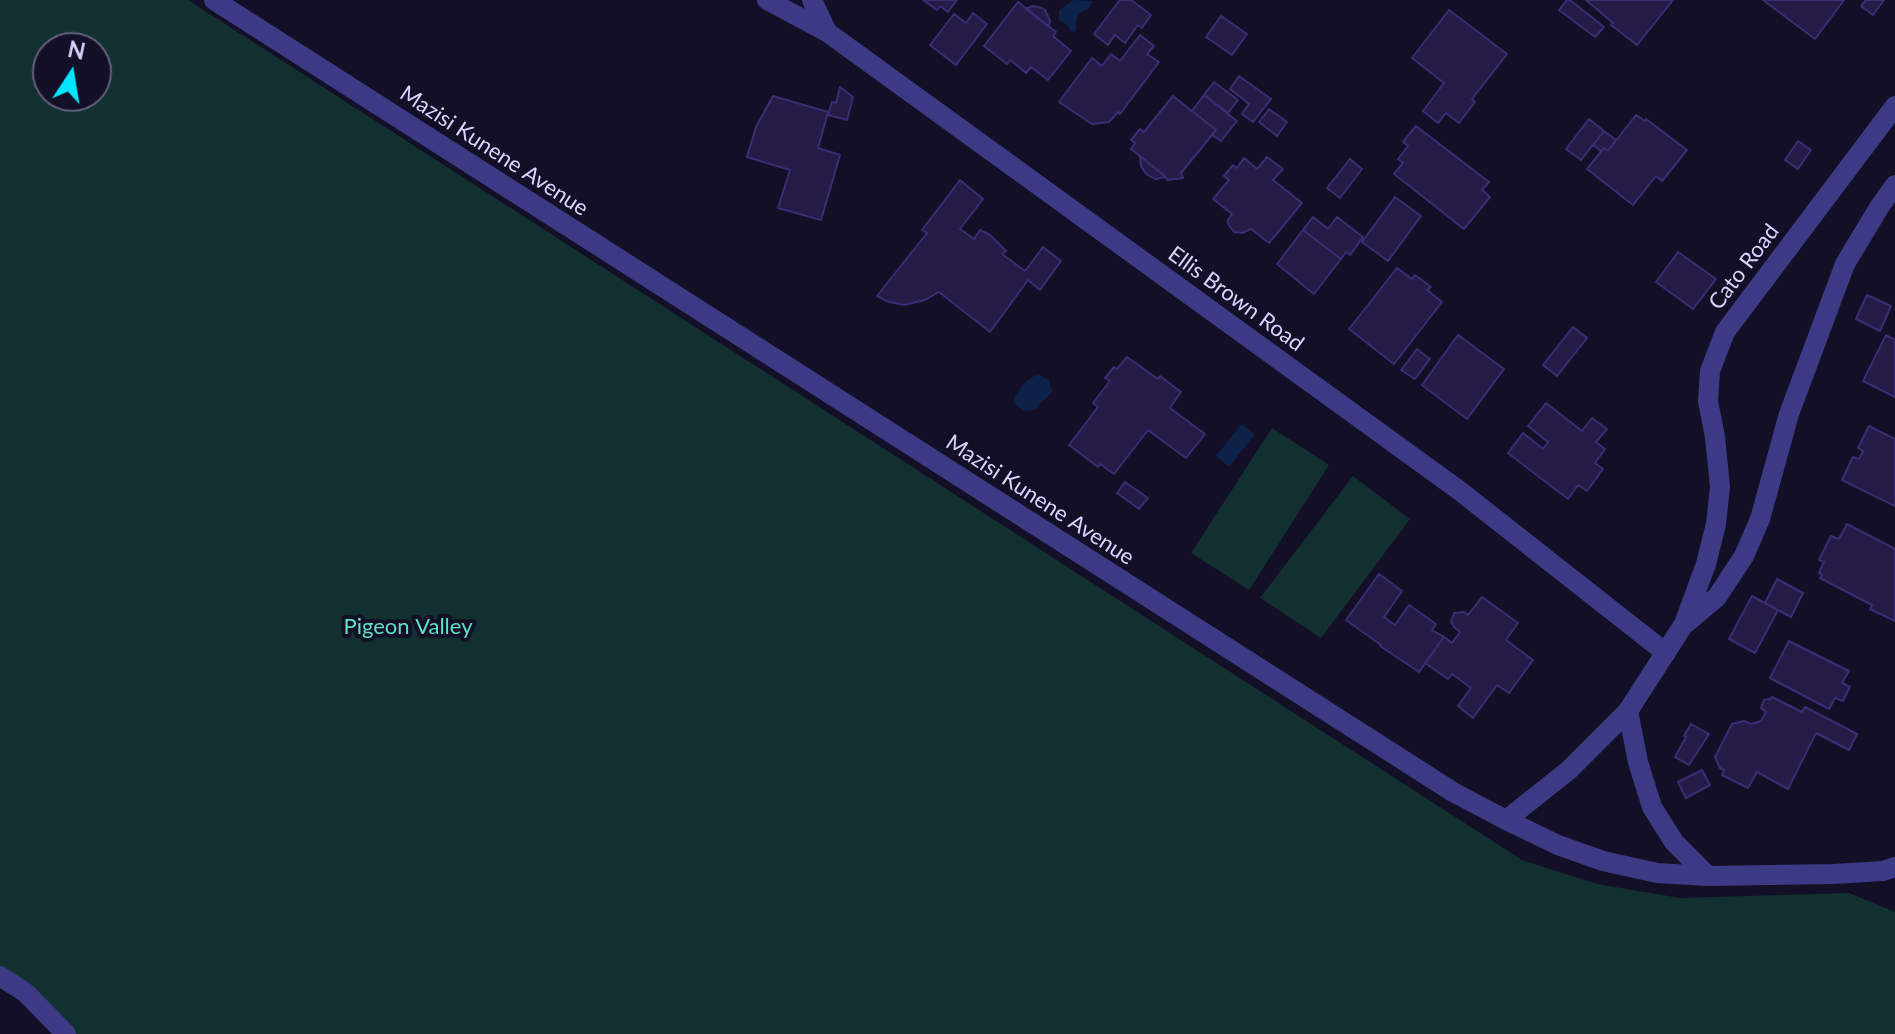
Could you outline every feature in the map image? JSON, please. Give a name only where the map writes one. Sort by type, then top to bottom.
[{"type":"street","name":"Mazisi Kunene Avenue","points":[[214,0],[1453,792],[1506,820],[1558,845],[1603,861],[1657,873],[1708,876],[1891,872]]},
{"type":"street","name":"Ellis Brown Road","points":[[767,0],[827,32],[1460,491],[1666,653]]},
{"type":"street","points":[[812,0],[827,32]]},
{"type":"street","name":"Cato Road","points":[[1506,820],[1569,770],[1628,711],[1684,624],[1706,564],[1716,524],[1720,487],[1708,401],[1710,371],[1725,332],[1895,106]]},
{"type":"street","name":"Cato Road","points":[[1684,624],[1717,597],[1744,556],[1760,519],[1789,414],[1845,264],[1895,185]]},
{"type":"street","points":[[1628,711],[1638,762],[1652,807],[1674,842],[1708,876]]},
{"type":"street","points":[[0,976],[26,993],[66,1034]]},
{"type":"green space","name":"Pigeon Valley","points":[[0,0],[188,0],[1522,860],[1597,884],[1680,898],[1849,893],[1895,912],[1895,1034],[59,1034],[20,998],[0,986]]},
{"type":"green space","points":[[1272,428],[1329,465],[1249,590],[1191,553]]},
{"type":"green space","points":[[1353,476],[1410,519],[1321,638],[1260,598]]},
{"type":"water","points":[[1073,0],[1092,1],[1089,8],[1079,14],[1074,32],[1059,20],[1059,10]]},
{"type":"water","points":[[1039,375],[1049,380],[1052,392],[1035,410],[1023,411],[1014,398],[1023,384]]},
{"type":"water","points":[[1242,424],[1255,434],[1229,467],[1216,456]]},
{"type":"building","points":[[923,0],[957,0],[948,12],[940,6],[937,10]]},
{"type":"building","points":[[1120,0],[1131,0],[1151,15],[1142,28],[1138,25],[1125,43],[1115,35],[1108,45],[1094,34]]},
{"type":"building","points":[[1567,0],[1604,27],[1595,37],[1559,10]]},
{"type":"building","points":[[1586,0],[1673,0],[1637,45]]},
{"type":"building","points":[[1763,0],[1844,0],[1815,39]]},
{"type":"building","points":[[1866,0],[1884,0],[1873,15],[1861,6]]},
{"type":"building","points":[[1018,2],[1056,32],[1053,36],[1071,51],[1048,80],[1031,67],[1026,73],[1010,60],[1007,64],[984,46]]},
{"type":"building","points":[[1033,6],[1045,10],[1049,27],[1026,9]]},
{"type":"building","points":[[1449,10],[1507,54],[1472,99],[1475,102],[1459,123],[1446,113],[1438,123],[1423,111],[1444,83],[1412,58]]},
{"type":"building","points":[[973,13],[987,24],[956,65],[930,45],[954,14],[966,23]]},
{"type":"building","points":[[1221,16],[1247,34],[1232,55],[1206,37]]},
{"type":"building","points":[[1140,35],[1154,46],[1147,54],[1159,62],[1120,114],[1118,112],[1109,122],[1092,124],[1059,102],[1092,58],[1102,66],[1111,54],[1120,61]]},
{"type":"building","points":[[1239,76],[1271,99],[1253,122],[1242,114],[1249,104],[1230,89]]},
{"type":"building","points":[[1214,82],[1238,100],[1228,113],[1204,95]]},
{"type":"building","points":[[840,87],[853,97],[847,120],[828,115],[832,102],[836,103]]},
{"type":"building","points":[[1204,95],[1237,121],[1221,141],[1212,135],[1216,130],[1192,111]]},
{"type":"building","points":[[773,96],[828,112],[818,148],[840,155],[821,220],[778,208],[790,170],[747,157],[756,127]]},
{"type":"building","points":[[1173,96],[1216,130],[1181,173],[1183,178],[1167,180],[1131,149],[1135,143],[1131,140],[1140,129],[1144,132]]},
{"type":"building","points":[[1269,109],[1287,122],[1277,136],[1259,122]]},
{"type":"building","points":[[1636,115],[1687,150],[1662,181],[1656,176],[1633,205],[1587,169],[1604,148],[1608,151]]},
{"type":"building","points":[[1589,119],[1604,131],[1581,160],[1566,149]]},
{"type":"building","points":[[1416,126],[1489,182],[1482,190],[1490,197],[1464,229],[1394,174],[1403,163],[1398,159],[1408,146],[1403,142]]},
{"type":"building","points":[[1604,131],[1616,140],[1608,151],[1604,148],[1601,151],[1593,145]]},
{"type":"building","points":[[1798,141],[1811,150],[1798,169],[1785,160]]},
{"type":"building","points":[[1140,156],[1166,177],[1155,179],[1146,174]]},
{"type":"building","points":[[1267,157],[1283,169],[1273,180],[1302,203],[1269,243],[1251,229],[1234,232],[1228,224],[1232,214],[1213,199],[1229,180],[1224,176],[1233,165],[1237,168],[1244,158],[1257,169]]},
{"type":"building","points":[[1350,159],[1362,169],[1340,198],[1327,188]]},
{"type":"building","points":[[960,180],[983,199],[960,229],[974,239],[980,230],[990,235],[1006,251],[1002,254],[1025,271],[1043,247],[1061,261],[1040,290],[1028,280],[990,332],[939,292],[925,300],[904,305],[877,296],[927,233],[922,230]]},
{"type":"building","points":[[1395,197],[1421,216],[1388,261],[1362,242]]},
{"type":"building","points":[[1313,217],[1328,229],[1337,217],[1363,237],[1350,255],[1346,252],[1341,259],[1303,230]]},
{"type":"building","points":[[1303,230],[1341,259],[1314,294],[1277,264]]},
{"type":"building","points":[[1678,252],[1716,279],[1693,309],[1656,282]]},
{"type":"building","points":[[1397,268],[1412,279],[1415,275],[1431,287],[1427,290],[1442,302],[1394,364],[1349,329]]},
{"type":"building","points":[[1867,295],[1891,306],[1880,331],[1856,319]]},
{"type":"building","points":[[1573,327],[1587,338],[1557,376],[1543,365]]},
{"type":"building","points":[[1458,335],[1504,369],[1467,419],[1422,385]]},
{"type":"building","points":[[1886,335],[1895,340],[1895,397],[1863,381]]},
{"type":"building","points":[[1417,349],[1430,359],[1415,379],[1401,370]]},
{"type":"building","points":[[1127,357],[1181,392],[1170,408],[1205,434],[1186,458],[1148,430],[1114,474],[1100,464],[1098,467],[1069,445],[1098,407],[1093,403],[1110,381],[1105,378]]},
{"type":"building","points":[[1546,403],[1582,431],[1592,418],[1607,429],[1596,442],[1605,449],[1595,463],[1603,469],[1587,491],[1578,485],[1568,499],[1508,453],[1523,433],[1543,449],[1548,442],[1528,426]]},
{"type":"building","points":[[1869,426],[1895,439],[1895,506],[1842,480],[1853,457],[1859,459],[1863,451],[1858,448]]},
{"type":"building","points":[[1125,482],[1148,498],[1139,509],[1117,493]]},
{"type":"building","points":[[1847,524],[1895,549],[1895,621],[1870,609],[1872,605],[1820,578],[1824,562],[1819,560],[1831,536],[1839,539]]},
{"type":"building","points":[[1379,574],[1402,591],[1384,617],[1395,625],[1409,605],[1436,624],[1432,630],[1444,637],[1419,672],[1346,620]]},
{"type":"building","points":[[1777,579],[1803,593],[1791,617],[1765,603]]},
{"type":"building","points":[[1752,596],[1778,610],[1755,653],[1729,639]]},
{"type":"building","points":[[1482,597],[1518,623],[1506,640],[1533,660],[1509,693],[1497,685],[1473,718],[1458,706],[1471,688],[1452,674],[1448,679],[1425,663],[1444,637],[1452,643],[1460,632],[1451,622],[1454,613],[1464,612],[1468,615]]},
{"type":"building","points":[[1789,641],[1849,671],[1842,683],[1850,687],[1843,701],[1835,698],[1829,709],[1770,678]]},
{"type":"building","points":[[1772,697],[1802,712],[1805,707],[1857,734],[1849,750],[1816,733],[1788,789],[1757,772],[1748,788],[1722,775],[1724,770],[1715,757],[1732,724],[1761,721],[1766,712],[1761,708],[1764,700]]},
{"type":"building","points":[[1691,724],[1709,734],[1689,765],[1675,757]]},
{"type":"building","points":[[1702,770],[1710,785],[1686,798],[1678,782]]}]
